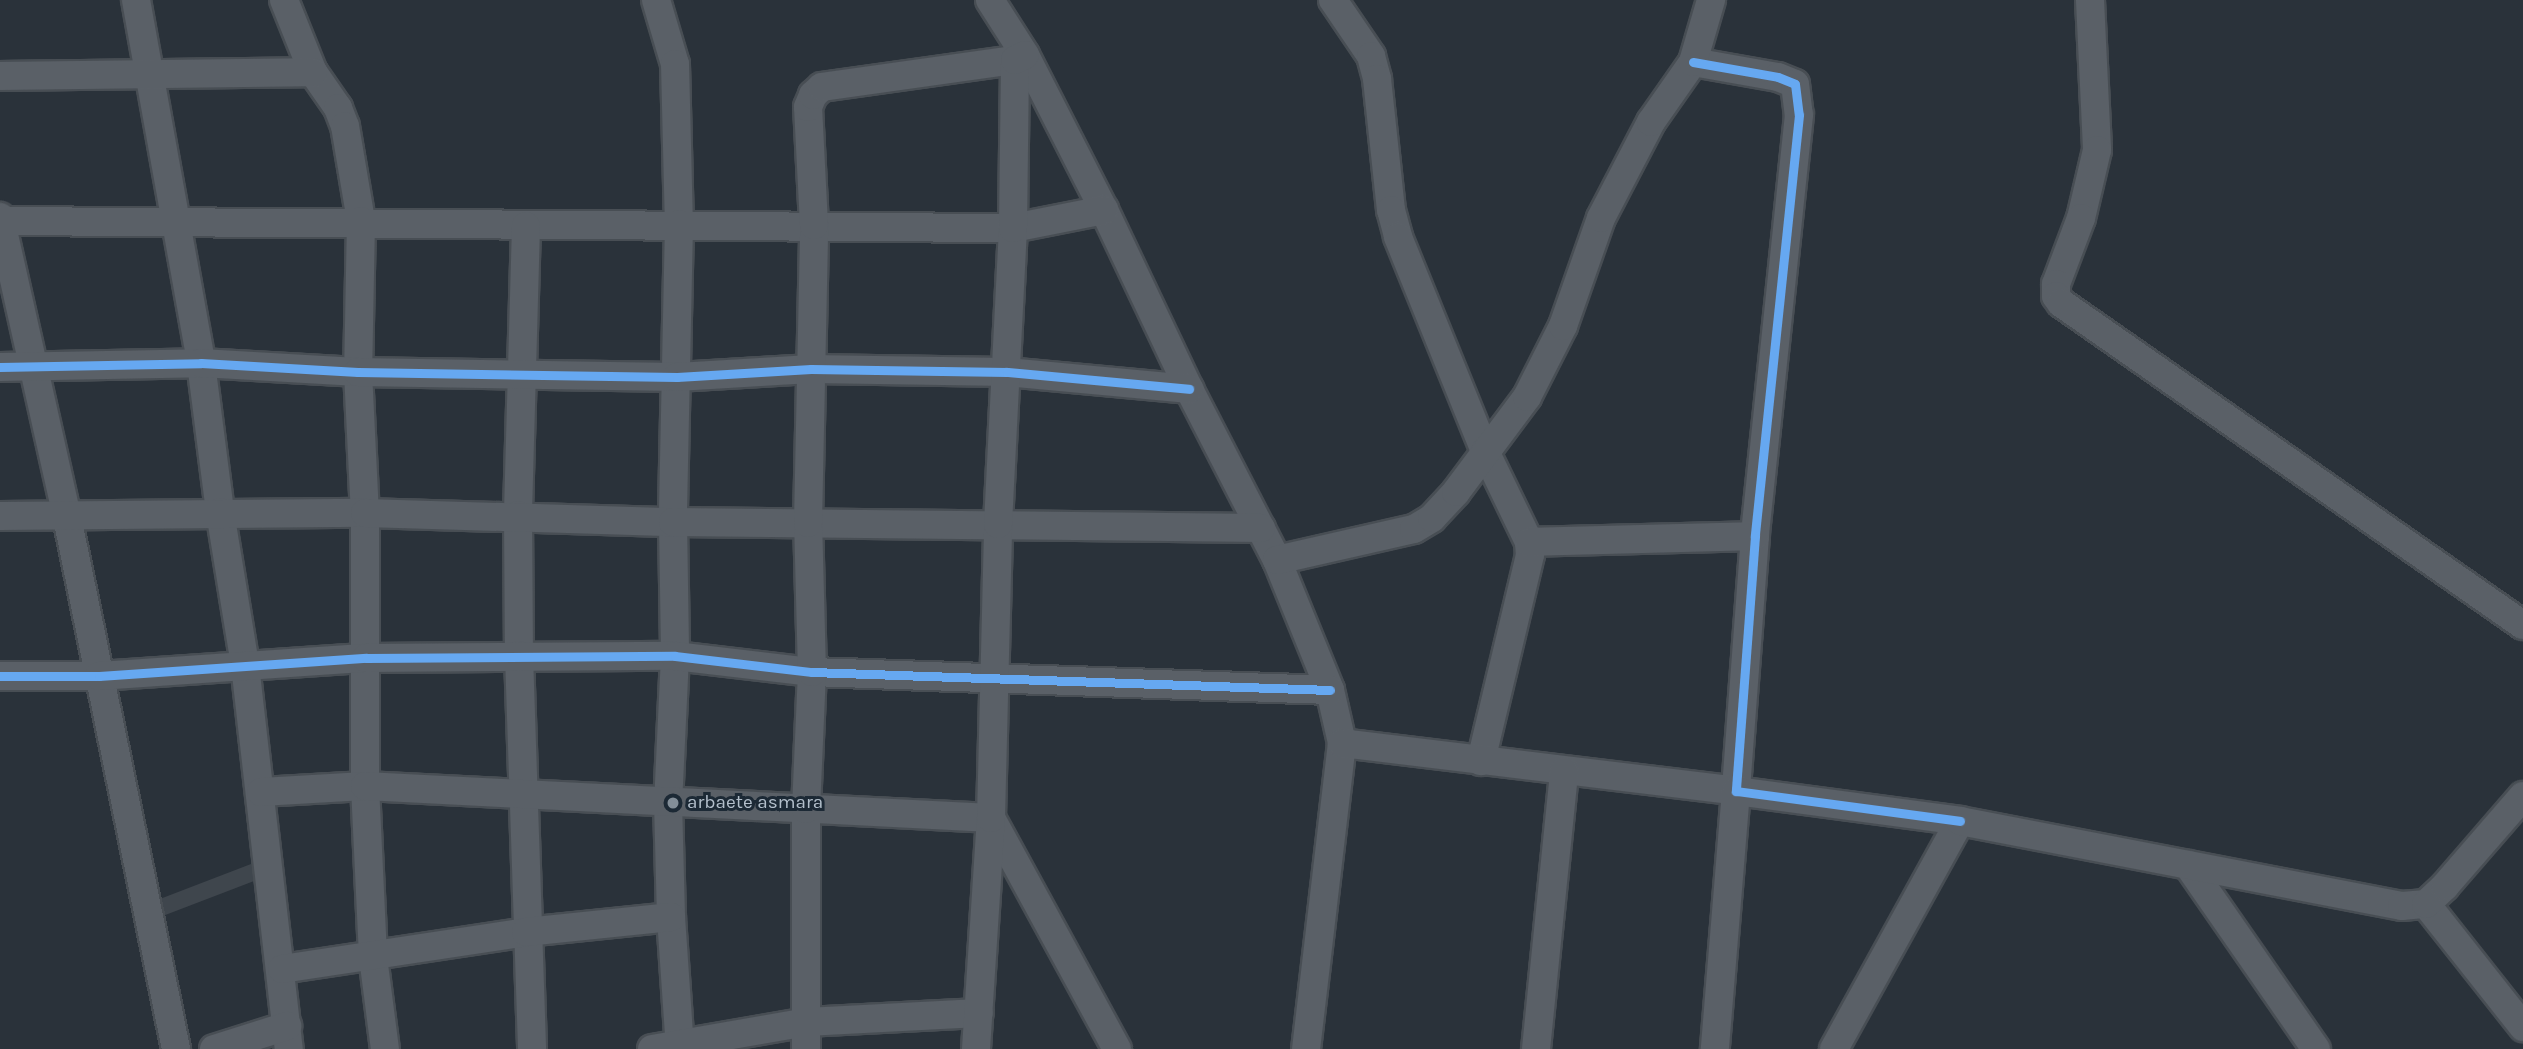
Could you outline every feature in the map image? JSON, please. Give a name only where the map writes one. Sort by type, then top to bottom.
[{"type":"street","points":[[136,0],[147,76],[177,223],[201,363],[220,512],[245,665],[288,1037],[214,1049]]},
{"type":"street","points":[[284,0],[313,72],[338,108],[345,126],[361,221],[358,372],[365,513],[365,786],[373,957],[385,1049]]},
{"type":"street","points":[[656,0],[675,64],[679,224],[673,522],[675,656],[668,802],[671,917],[680,1046]]},
{"type":"street","points":[[990,0],[1104,210],[1189,389],[1277,560],[1330,690],[1342,743],[1306,1049]]},
{"type":"street","points":[[1333,0],[1371,56],[1377,79],[1391,210],[1398,237],[1485,451],[1529,542],[1530,555],[1481,761]]},
{"type":"street","points":[[1277,560],[1414,529],[1432,518],[1455,492],[1527,397],[1563,326],[1601,218],[1651,122],[1693,62],[1711,0]]},
{"type":"street","points":[[2086,6],[2097,150],[2081,218],[2056,284],[2056,296],[2061,303],[2523,625]]},
{"type":"street","points":[[806,1035],[806,809],[812,672],[808,523],[814,225],[808,107],[813,95],[822,87],[1020,57]]},
{"type":"street","points":[[976,1049],[991,818],[998,524],[1020,57]]},
{"type":"street","points":[[1693,62],[1778,78],[1795,84],[1799,115],[1755,536],[1715,1049]]},
{"type":"street","points":[[0,76],[313,72]]},
{"type":"street","points":[[176,1049],[68,517],[0,219],[177,223],[361,221],[526,226],[679,224],[1013,228],[1104,210]]},
{"type":"street","points":[[526,226],[518,515],[519,655],[526,932],[532,1049]]},
{"type":"street","points":[[0,367],[201,363],[358,372],[524,372],[677,377],[811,369],[1007,372],[1189,389]]},
{"type":"street","points":[[0,516],[68,517],[220,512],[365,513],[518,515],[673,522],[1261,528]]},
{"type":"street","points":[[1529,542],[1755,536]]},
{"type":"street","points":[[0,676],[99,676],[366,658],[675,656],[812,672],[994,681],[1330,690]]},
{"type":"street","points":[[1342,743],[1959,821],[2402,906],[2426,904],[2445,886],[2523,796]]},
{"type":"street","points":[[1536,1049],[1564,771]]},
{"type":"street","points":[[261,792],[365,786],[524,792],[991,818]]},
{"type":"street","points":[[991,818],[1117,1049]]},
{"type":"street","points":[[1834,1049],[1959,821]]},
{"type":"street","points":[[2188,865],[2316,1049]]},
{"type":"street","points":[[2426,904],[2523,1027]]},
{"type":"street","points":[[282,969],[526,932],[671,917]]},
{"type":"street","points":[[652,1049],[806,1035],[979,1013]]},
{"type":"building","points":[[251,864],[257,880],[158,918],[152,902]]},
{"type":"cycle path","points":[[1693,62],[1778,77],[1795,84],[1799,115],[1755,536],[1736,791],[1960,821]]},
{"type":"cycle path","points":[[0,367],[201,363],[358,372],[677,377],[811,369],[1007,372],[1189,389]]},
{"type":"cycle path","points":[[0,676],[99,676],[366,658],[675,656],[812,672],[1330,690]]},
{"type":"place","name":"arbaete asmara","points":[[673,803]]}]
